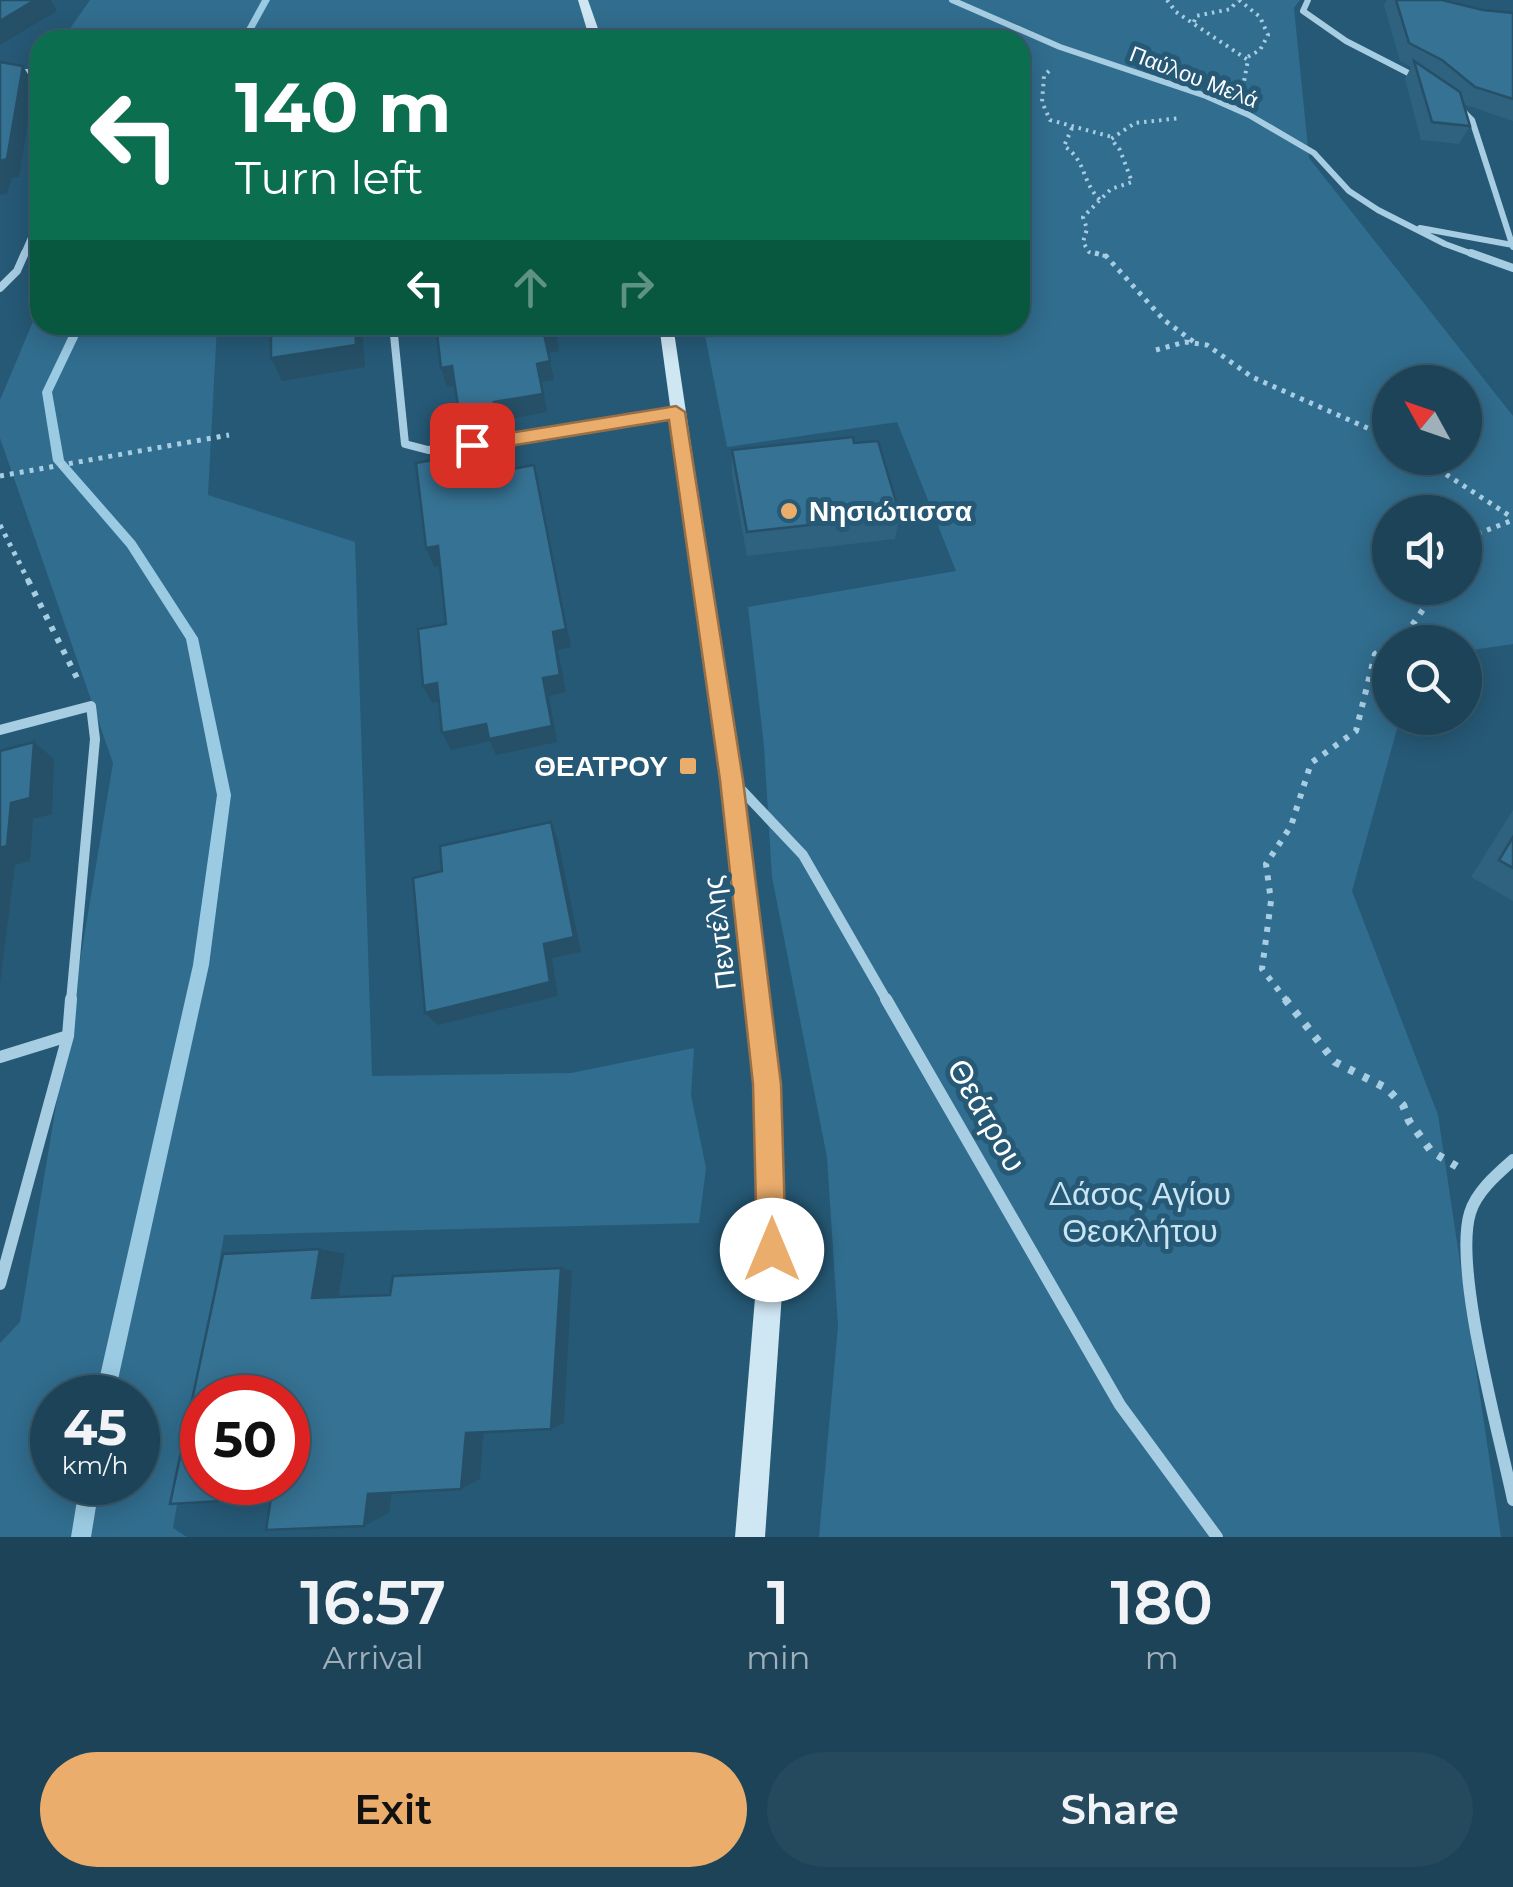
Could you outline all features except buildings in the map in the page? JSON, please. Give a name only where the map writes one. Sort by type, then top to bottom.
[{"type":"main road","points":[[583,0],[593,30]]},
{"type":"main road","name":"Πεντέλης","points":[[667,335],[732,780],[767,1084],[772,1250],[750,1537]]},
{"type":"street","name":"Παύλου Μελά","points":[[952,0],[1022,30]]},
{"type":"street","points":[[1308,0],[1303,11],[1320,24],[1428,83]]},
{"type":"street","name":"Παύλου Μελά","points":[[1030,34],[1225,104],[1294,138],[1314,153],[1349,191],[1403,225],[1513,268]]},
{"type":"street","points":[[0,72],[30,72]]},
{"type":"street","points":[[1403,225],[1512,246],[1472,120],[1453,101]]},
{"type":"street","points":[[0,288],[17,271],[30,240]]},
{"type":"street","points":[[394,335],[402,438],[416,450],[438,451],[676,412]]},
{"type":"street","points":[[0,730],[91,706],[95,739],[68,1036],[0,1284]]},
{"type":"street","name":"Θεάτρου","points":[[732,780],[804,854],[1120,1404],[1217,1537]]},
{"type":"street","points":[[0,1057],[68,1036]]},
{"type":"street","points":[[1513,1160],[1490,1179],[1468,1216],[1470,1287],[1513,1500]]},
{"type":"path","points":[[1167,0],[1176,12],[1246,58]]},
{"type":"path","points":[[1194,22],[1196,16],[1230,9],[1238,0],[1260,17],[1268,35],[1260,50],[1246,58]]},
{"type":"path","points":[[1073,52],[1044,76],[1042,102],[1050,120],[1112,137],[1132,182],[1112,189],[1083,217],[1087,229],[1082,242],[1089,252],[1106,256],[1164,320],[1194,342],[1211,346],[1235,366],[1294,399],[1333,410],[1372,429]]},
{"type":"path","points":[[1112,137],[1119,129],[1145,119],[1199,115],[1225,104],[1242,92],[1246,58]]},
{"type":"path","points":[[1072,128],[1064,146],[1078,155],[1089,190],[1100,201]]},
{"type":"path","points":[[1156,350],[1194,342]]},
{"type":"path","points":[[0,476],[229,435]]},
{"type":"path","points":[[1447,475],[1513,519]]},
{"type":"path","points":[[1482,532],[1513,519]]},
{"type":"path","points":[[0,525],[91,706]]},
{"type":"path","points":[[1412,625],[1428,605]]},
{"type":"path","points":[[1372,666],[1356,731],[1312,763],[1292,826],[1266,864],[1271,901],[1262,969],[1335,1062],[1386,1088],[1403,1105],[1408,1121],[1431,1151],[1464,1171],[1490,1179]]},
{"type":"green space","name":"Δάσος Αγίου Θεοκλήτου","points":[[90,0],[1300,0],[1294,8],[1309,158],[1473,365],[1372,365],[1372,475],[1482,475],[1482,377],[1513,416],[1513,644],[1482,649],[1482,625],[1372,625],[1372,735],[1395,735],[1352,891],[1438,1115],[1501,1537],[819,1537],[838,1326],[827,1157],[772,877],[764,746],[748,607],[956,571],[897,422],[727,447],[705,335],[1030,335],[1030,30],[69,30]]},
{"type":"green space","points":[[30,329],[30,335],[216,335],[208,495],[355,542],[372,1076],[571,1073],[694,1048],[691,1095],[706,1168],[699,1223],[224,1235],[200,1375],[180,1375],[180,1488],[173,1528],[187,1537],[0,1537],[0,1343],[20,1322],[113,763],[0,438],[0,400]]},
{"type":"waterway","points":[[250,30],[266,0]]},
{"type":"waterway","points":[[74,335],[47,392],[59,461],[131,544],[192,638],[224,795],[201,965],[109,1375]]},
{"type":"waterway","points":[[81,1537],[86,1505]]},
{"type":"place","name":"Νησιώτισσα","points":[[789,511]]},
{"type":"place","name":"ΘΕΑΤΡΟΥ","points":[[688,766]]},
{"type":"route","points":[[472,445],[676,412],[732,780],[767,1084],[772,1250]]}]
